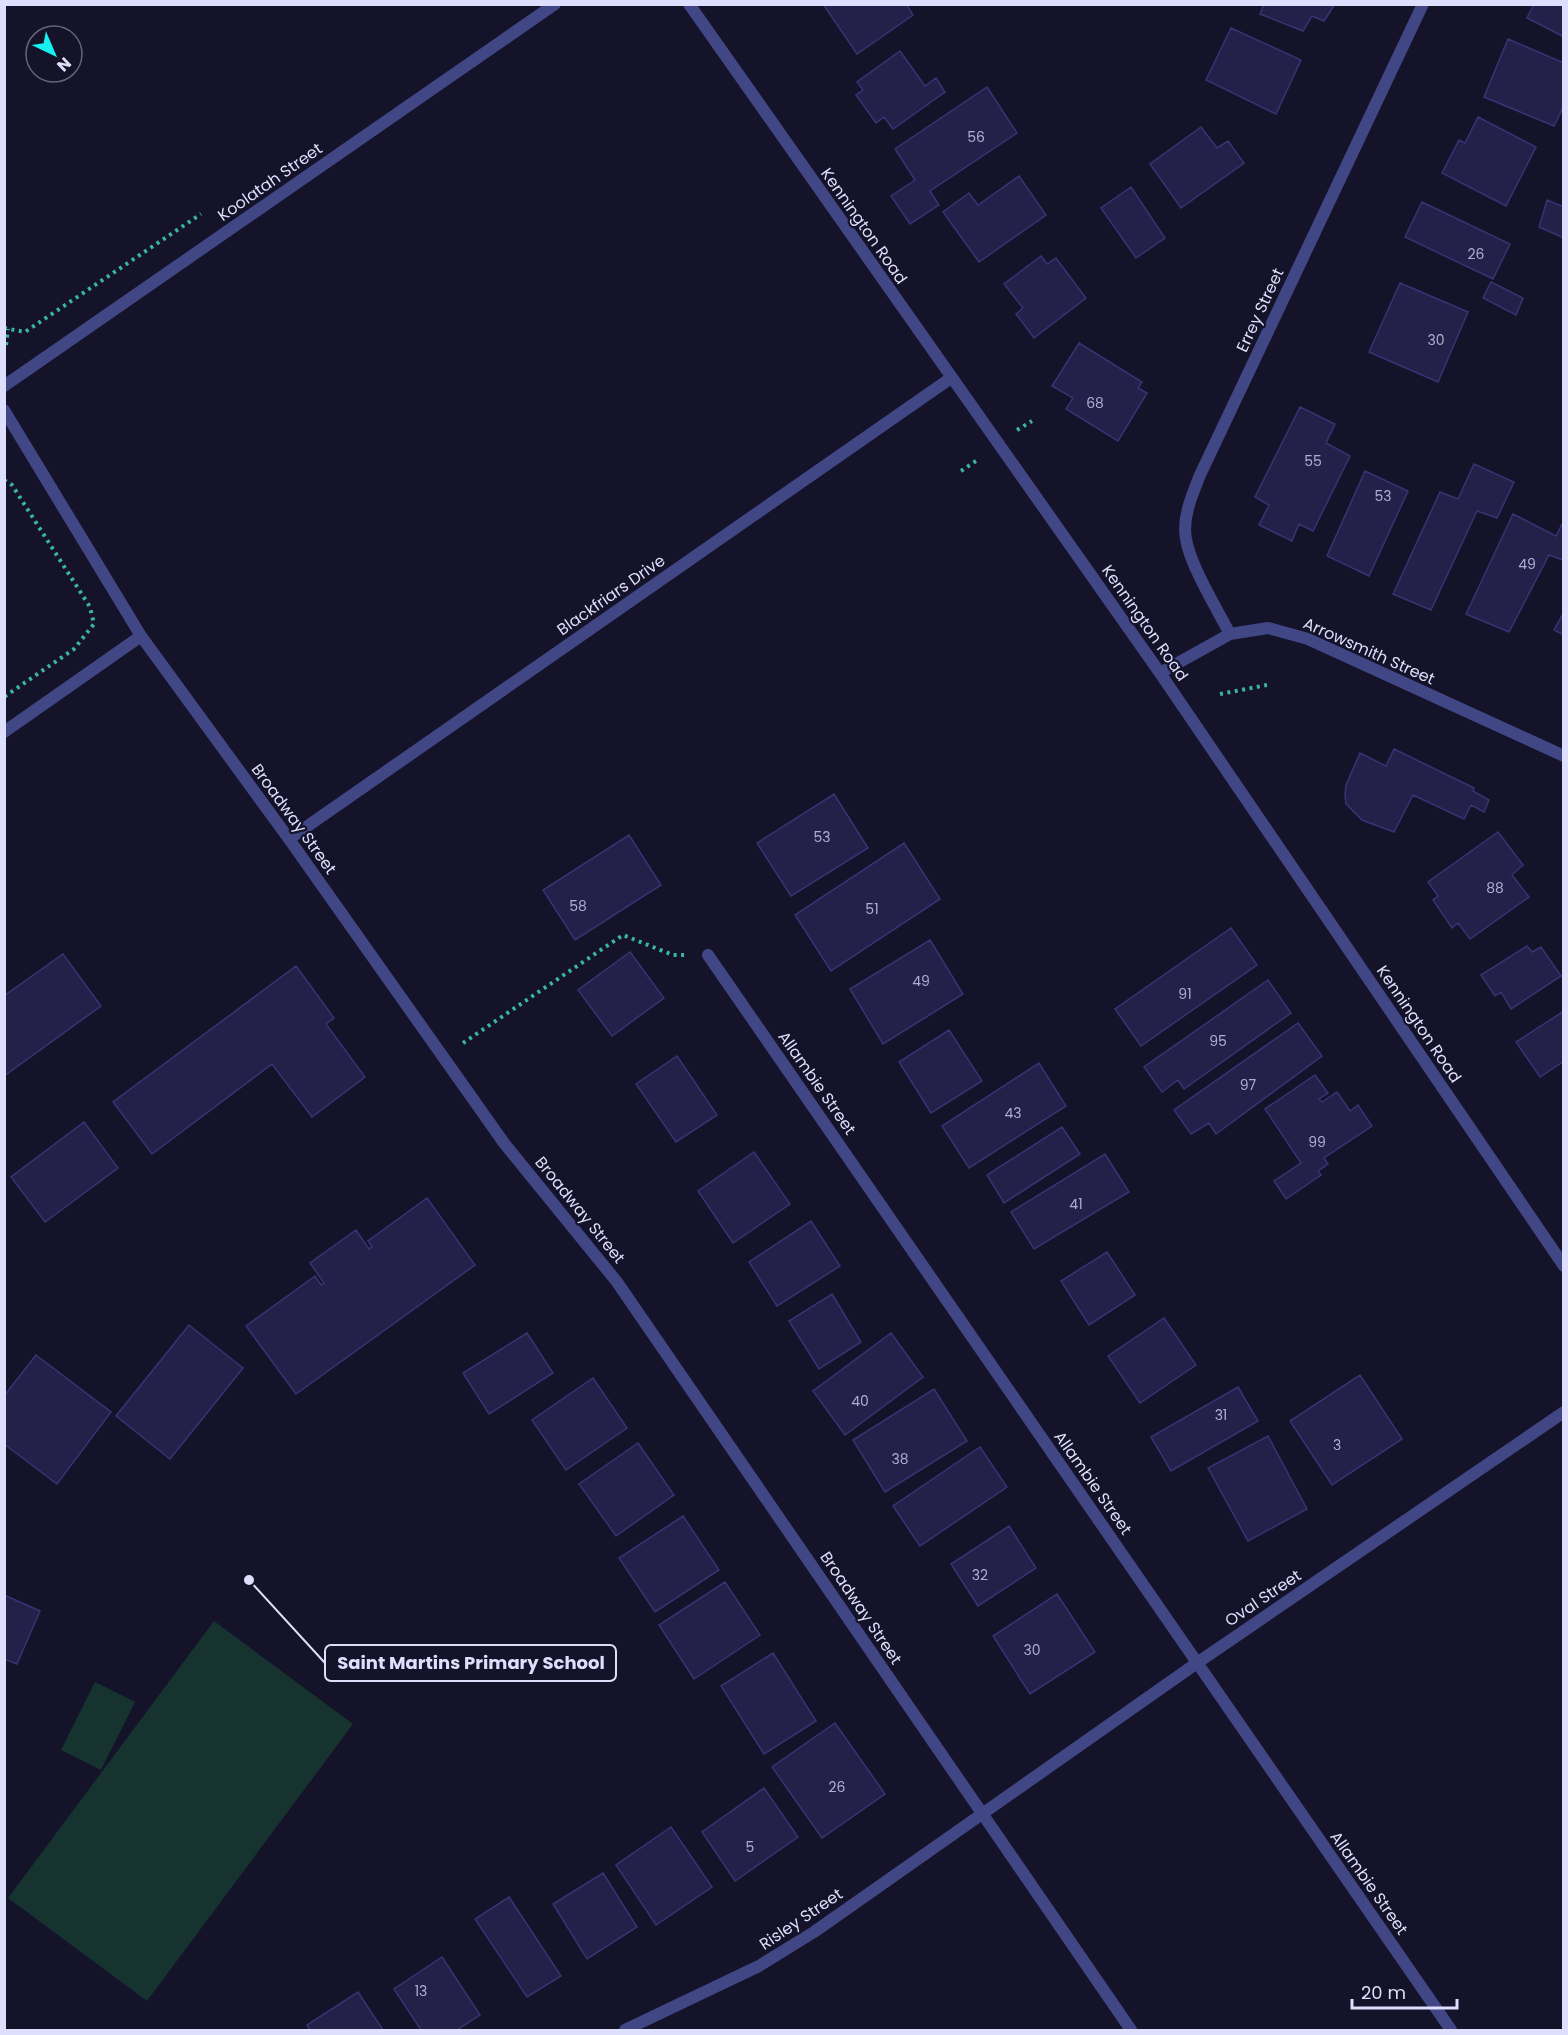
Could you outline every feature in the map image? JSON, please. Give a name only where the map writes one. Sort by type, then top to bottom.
[{"type":"street","name":"Koolatah Street","points":[[4,386],[555,4]]},
{"type":"street","name":"Kennington Road","points":[[689,4],[1160,673],[1563,1266]]},
{"type":"street","name":"Errey Street","points":[[1230,634],[1195,564],[1186,539],[1188,508],[1200,476],[1423,4]]},
{"type":"street","name":"Blackfriars Drive","points":[[289,839],[951,378]]},
{"type":"street","name":"Broadway Street","points":[[4,410],[141,636],[289,839],[504,1143],[617,1282],[1131,2031]]},
{"type":"street","name":"Arrowsmith Street","points":[[1160,673],[1230,634],[1268,628],[1308,639],[1563,756]]},
{"type":"street","points":[[4,732],[141,636]]},
{"type":"street","name":"Allambie Street","points":[[708,954],[1451,2031]]},
{"type":"street","name":"Oval Street","points":[[982,1813],[1563,1412]]},
{"type":"street","name":"Risley Street","points":[[625,2031],[759,1966],[814,1932],[982,1813]]},
{"type":"path","points":[[6,345],[6,328],[25,332],[201,214]]},
{"type":"path","points":[[1017,430],[1032,421]]},
{"type":"path","points":[[961,471],[979,459]]},
{"type":"path","points":[[4,480],[12,485],[90,607],[94,624],[74,649],[4,697]]},
{"type":"path","points":[[1220,694],[1267,685]]},
{"type":"path","points":[[442,1057],[623,934],[673,955],[708,954]]},
{"type":"green space","points":[[214,1621],[353,1724],[147,2001],[8,1898]]},
{"type":"green space","points":[[95,1682],[135,1702],[101,1770],[61,1750]]},
{"type":"building","points":[[823,4],[906,4],[913,15],[857,54]]},
{"type":"building","points":[[1264,4],[1335,4],[1324,21],[1312,16],[1303,31],[1260,14]]},
{"type":"building","points":[[1534,4],[1564,4],[1564,37],[1527,18]]},
{"type":"building","points":[[1231,28],[1301,60],[1276,114],[1206,80]]},
{"type":"building","points":[[1508,39],[1564,63],[1564,105],[1554,126],[1484,97]]},
{"type":"building","points":[[900,51],[925,86],[936,78],[945,92],[893,129],[884,117],[876,123],[856,95],[863,90],[857,82]]},
{"type":"building","points":[[987,87],[1017,133],[930,191],[939,205],[910,224],[891,196],[915,180],[895,149]]},
{"type":"building","points":[[1478,117],[1536,147],[1506,206],[1442,173],[1459,140],[1465,143]]},
{"type":"building","points":[[1201,127],[1217,148],[1228,141],[1244,163],[1181,208],[1150,164]]},
{"type":"building","points":[[1019,176],[1046,215],[979,262],[943,212],[969,193],[978,205]]},
{"type":"building","points":[[1131,187],[1165,238],[1136,258],[1101,208]]},
{"type":"building","points":[[1547,200],[1564,207],[1564,238],[1539,227]]},
{"type":"building","points":[[1422,202],[1510,244],[1493,279],[1405,237]]},
{"type":"building","points":[[1041,256],[1047,264],[1056,258],[1086,298],[1034,338],[1016,314],[1023,308],[1004,284]]},
{"type":"building","points":[[1491,282],[1523,298],[1516,315],[1483,298]]},
{"type":"building","points":[[1400,283],[1468,312],[1438,382],[1369,352]]},
{"type":"building","points":[[1079,343],[1142,382],[1138,388],[1147,393],[1118,441],[1066,409],[1073,398],[1052,386]]},
{"type":"building","points":[[1300,407],[1335,424],[1326,443],[1350,456],[1313,531],[1299,524],[1292,541],[1259,525],[1269,505],[1255,497]]},
{"type":"building","points":[[1474,464],[1514,482],[1497,518],[1477,511],[1431,610],[1393,594],[1440,492],[1458,499]]},
{"type":"building","points":[[1365,471],[1408,491],[1369,576],[1327,556]]},
{"type":"building","points":[[1513,514],[1556,536],[1564,520],[1564,558],[1563,560],[1549,555],[1509,632],[1466,614]]},
{"type":"building","points":[[1564,612],[1564,635],[1554,630]]},
{"type":"building","points":[[1394,749],[1474,788],[1473,791],[1489,800],[1484,812],[1471,805],[1464,819],[1413,795],[1394,832],[1362,820],[1346,804],[1345,795],[1346,785],[1360,753],[1386,766]]},
{"type":"building","points":[[834,794],[868,848],[791,896],[757,843]]},
{"type":"building","points":[[1498,832],[1523,865],[1512,875],[1529,897],[1470,939],[1458,923],[1452,928],[1433,900],[1438,896],[1428,882]]},
{"type":"building","points":[[629,835],[661,885],[575,940],[543,890]]},
{"type":"building","points":[[904,843],[940,899],[831,971],[795,915]]},
{"type":"building","points":[[1231,928],[1257,965],[1141,1046],[1115,1009]]},
{"type":"building","points":[[930,940],[963,994],[883,1044],[850,989]]},
{"type":"building","points":[[1527,946],[1532,952],[1541,947],[1561,976],[1511,1009],[1501,992],[1495,996],[1481,975]]},
{"type":"building","points":[[630,952],[664,998],[612,1036],[578,990]]},
{"type":"building","points":[[63,954],[101,1006],[4,1076],[4,996]]},
{"type":"building","points":[[296,966],[334,1018],[326,1024],[365,1077],[312,1117],[272,1064],[152,1154],[113,1102]]},
{"type":"building","points":[[1268,980],[1291,1013],[1184,1089],[1178,1080],[1162,1092],[1144,1067]]},
{"type":"building","points":[[1564,1011],[1564,1061],[1540,1077],[1516,1042]]},
{"type":"building","points":[[1298,1023],[1322,1056],[1216,1134],[1209,1123],[1191,1134],[1174,1110]]},
{"type":"building","points":[[949,1030],[982,1081],[931,1113],[899,1062]]},
{"type":"building","points":[[677,1056],[717,1115],[676,1142],[636,1084]]},
{"type":"building","points":[[1039,1063],[1066,1106],[969,1168],[942,1126]]},
{"type":"building","points":[[1315,1075],[1328,1093],[1319,1099],[1322,1102],[1337,1092],[1350,1111],[1358,1105],[1372,1126],[1324,1158],[1328,1164],[1318,1171],[1321,1175],[1286,1199],[1274,1181],[1301,1163],[1265,1109]]},
{"type":"building","points":[[84,1122],[118,1168],[45,1222],[11,1177]]},
{"type":"building","points":[[1062,1127],[1080,1154],[1004,1203],[987,1175]]},
{"type":"building","points":[[754,1152],[790,1204],[733,1243],[698,1191]]},
{"type":"building","points":[[1105,1154],[1129,1192],[1034,1249],[1011,1212]]},
{"type":"building","points":[[427,1198],[475,1265],[296,1394],[246,1326],[315,1276],[321,1285],[324,1283],[310,1263],[356,1230],[369,1249],[372,1247],[368,1241]]},
{"type":"building","points":[[811,1221],[840,1266],[777,1306],[749,1262]]},
{"type":"building","points":[[1107,1252],[1135,1295],[1089,1325],[1061,1281]]},
{"type":"building","points":[[832,1294],[861,1342],[819,1369],[789,1321]]},
{"type":"building","points":[[1164,1318],[1196,1365],[1140,1403],[1108,1356]]},
{"type":"building","points":[[189,1325],[243,1368],[170,1459],[116,1416]]},
{"type":"building","points":[[527,1333],[553,1373],[489,1414],[463,1373]]},
{"type":"building","points":[[891,1333],[923,1377],[845,1435],[813,1391]]},
{"type":"building","points":[[36,1355],[111,1412],[57,1484],[4,1444],[4,1396]]},
{"type":"building","points":[[1360,1375],[1402,1439],[1332,1485],[1290,1421]]},
{"type":"building","points":[[593,1378],[627,1428],[566,1470],[532,1420]]},
{"type":"building","points":[[1238,1387],[1258,1421],[1171,1471],[1151,1437]]},
{"type":"building","points":[[934,1389],[967,1441],[885,1492],[853,1440]]},
{"type":"building","points":[[1268,1436],[1307,1509],[1248,1541],[1208,1468]]},
{"type":"building","points":[[638,1443],[674,1495],[616,1536],[579,1484]]},
{"type":"building","points":[[980,1447],[1007,1487],[920,1546],[893,1506]]},
{"type":"building","points":[[683,1516],[719,1570],[655,1612],[619,1558]]},
{"type":"building","points":[[1009,1526],[1036,1568],[978,1606],[951,1564]]},
{"type":"building","points":[[725,1582],[760,1635],[694,1679],[659,1625]]},
{"type":"building","points":[[1057,1594],[1095,1652],[1030,1694],[993,1636]]},
{"type":"building","points":[[4,1595],[40,1611],[17,1664],[4,1659]]},
{"type":"building","points":[[773,1653],[816,1721],[764,1754],[721,1686]]},
{"type":"building","points":[[835,1723],[885,1794],[822,1838],[772,1767]]},
{"type":"building","points":[[764,1788],[798,1837],[735,1881],[702,1832]]},
{"type":"building","points":[[671,1827],[712,1887],[656,1925],[616,1865]]},
{"type":"building","points":[[603,1873],[637,1927],[587,1959],[553,1904]]},
{"type":"building","points":[[509,1897],[561,1976],[527,1997],[475,1919]]},
{"type":"building","points":[[442,1957],[480,2015],[457,2030],[421,2030],[394,1989]]},
{"type":"building","points":[[358,1992],[383,2030],[310,2030],[307,2025]]},
{"type":"place","name":"Saint Martins Primary School","points":[[249,1580]]}]
